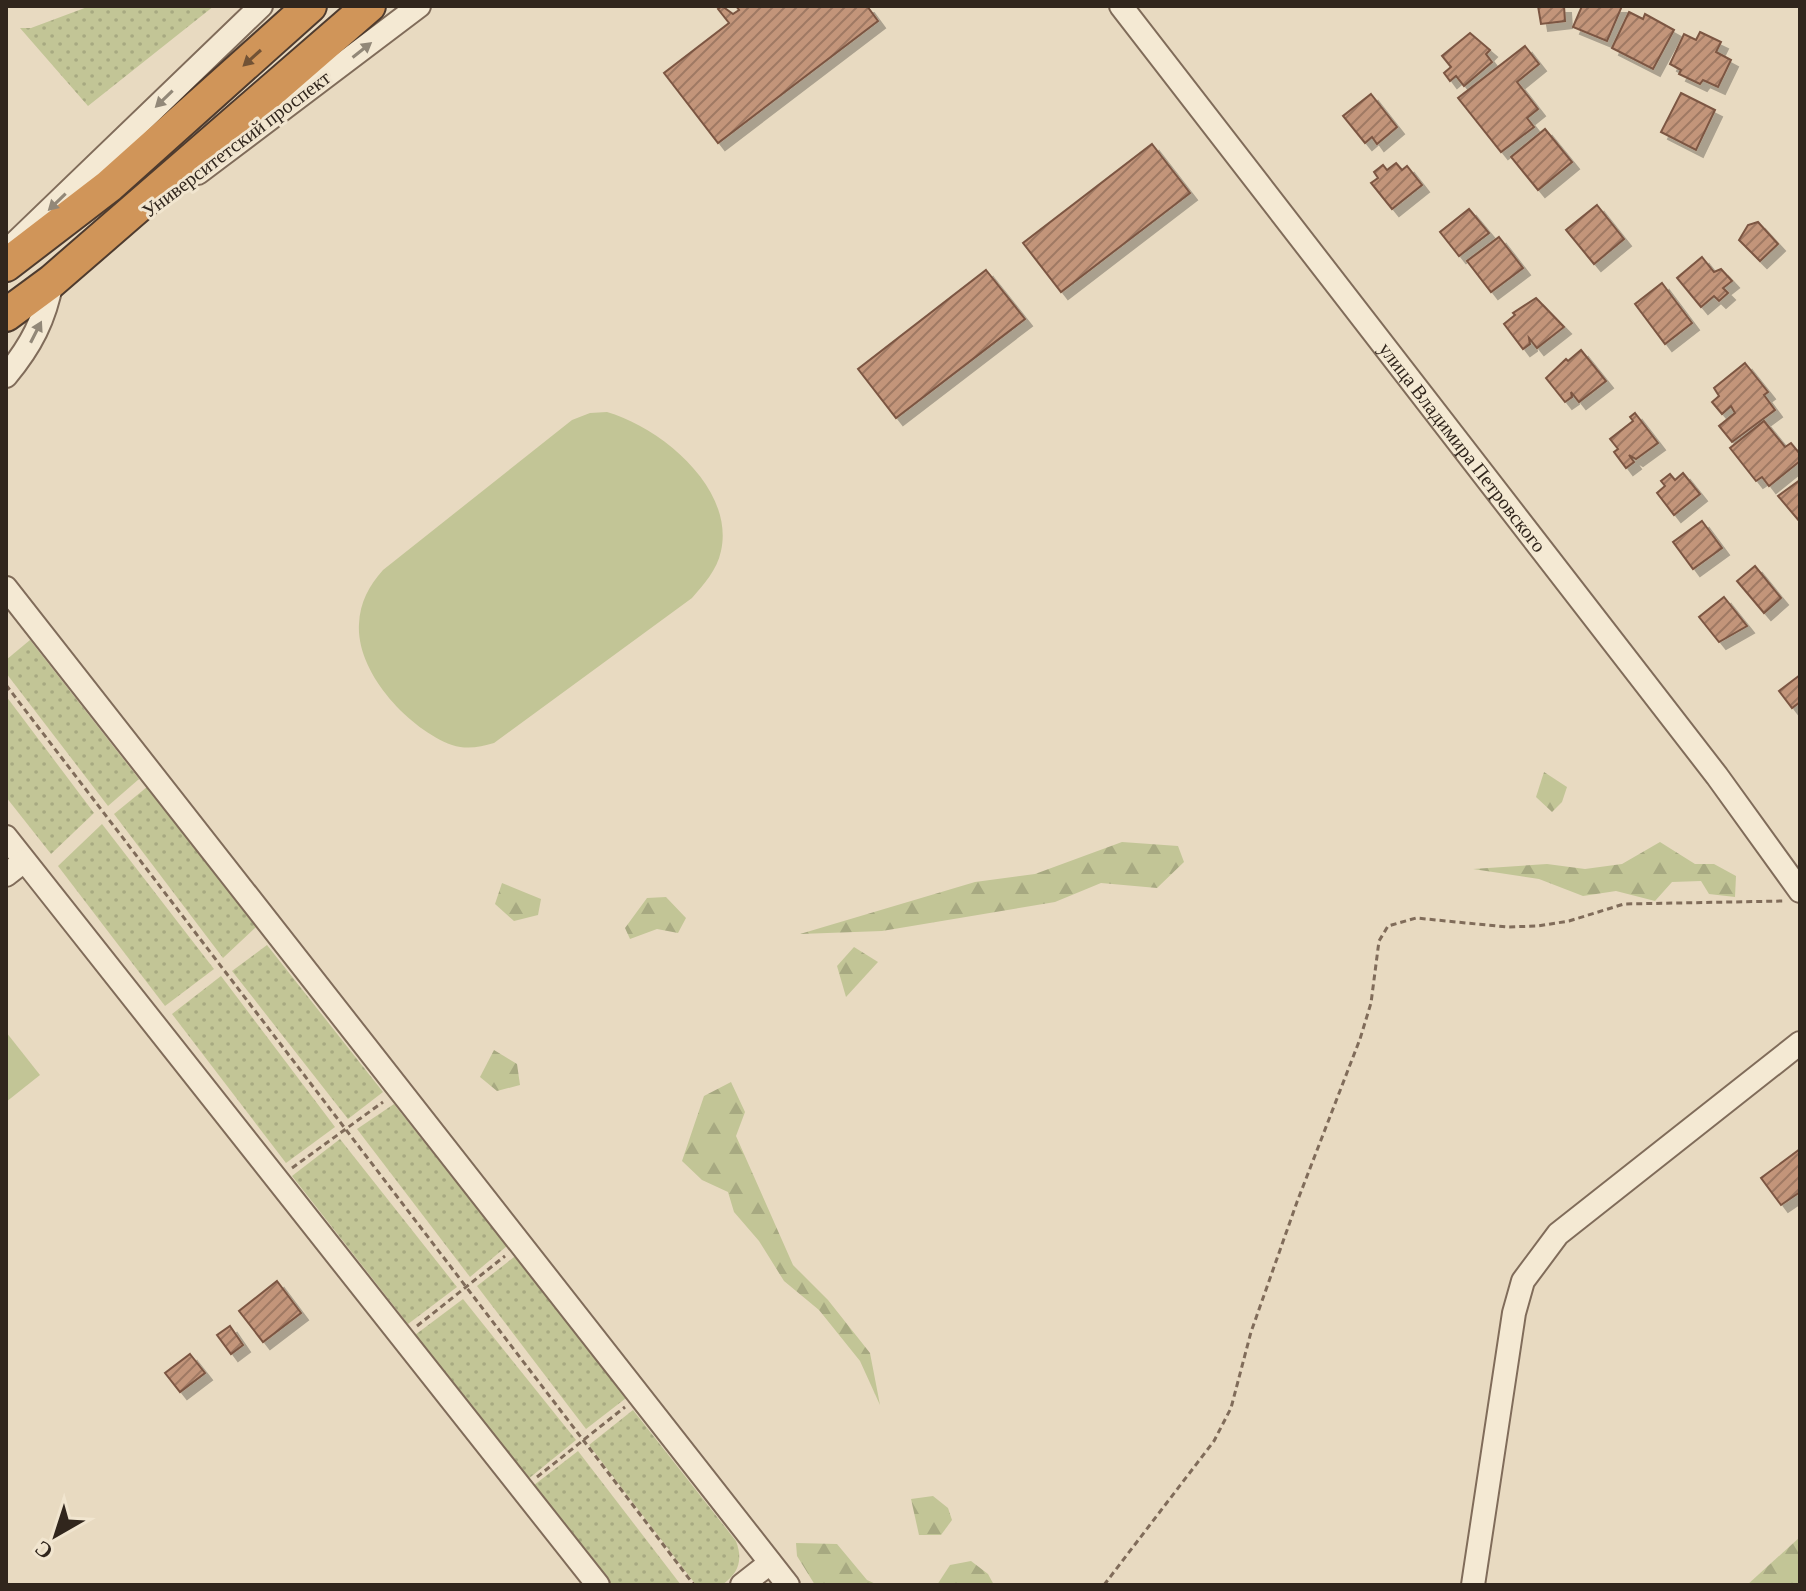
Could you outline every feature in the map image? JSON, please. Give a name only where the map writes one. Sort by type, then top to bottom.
[{"type":"highway","points":[[6,265],[109,186],[310,6]]},
{"type":"highway","name":"Университетский проспект","points":[[6,315],[52,281],[369,6]]},
{"type":"street","points":[[6,251],[261,6]]},
{"type":"street","name":"Университетский проспект","points":[[52,281],[419,6]]},
{"type":"street","name":"улица Владимира Петровского","points":[[1121,6],[1717,776],[1796,896]]},
{"type":"street","points":[[6,376],[36,334],[46,312],[52,281]]},
{"type":"street","points":[[6,588],[788,1585]]},
{"type":"street","points":[[6,837],[15,868],[276,1179],[598,1585]]},
{"type":"street","points":[[1473,1585],[1514,1313],[1523,1281],[1532,1266],[1575,1219],[1800,1043]]},
{"type":"street","points":[[742,1585],[770,1563]]},
{"type":"path","points":[[6,685],[694,1585]]},
{"type":"path","points":[[1104,1585],[1214,1441],[1231,1408],[1261,1303],[1360,1039],[1371,1003],[1379,941],[1388,926],[1416,918],[1523,927],[1569,921],[1624,904],[1796,896]]},
{"type":"path","points":[[276,1179],[399,1090]]},
{"type":"path","points":[[401,1338],[520,1244]]},
{"type":"path","points":[[522,1489],[639,1396]]},
{"type":"green space","points":[[90,6],[214,6],[88,106],[20,28],[31,28]]},
{"type":"green space","points":[[607,412],[649,431],[670,446],[705,483],[717,505],[722,528],[721,551],[716,564],[692,598],[494,743],[479,747],[452,745],[403,713],[376,680],[360,643],[359,624],[366,595],[383,570],[572,420],[590,413]]},
{"type":"green space","points":[[30,640],[139,779],[108,806],[6,673],[6,660]]},
{"type":"green space","points":[[6,696],[94,813],[51,854],[6,797]]},
{"type":"green space","points":[[1544,772],[1567,787],[1562,802],[1552,812],[1536,797]]},
{"type":"green space","points":[[147,787],[256,927],[223,958],[114,814]]},
{"type":"green space","points":[[102,824],[214,969],[165,1006],[58,866]]},
{"type":"green space","points":[[1122,842],[1178,846],[1184,862],[1157,888],[1101,883],[1055,902],[882,931],[800,934],[975,882],[1035,874]]},
{"type":"green space","points":[[1660,842],[1695,864],[1714,864],[1736,876],[1735,897],[1709,894],[1701,881],[1672,882],[1655,901],[1616,891],[1583,896],[1539,879],[1473,869],[1547,864],[1585,869],[1622,864]]},
{"type":"green space","points":[[502,883],[541,899],[538,915],[514,921],[495,904]]},
{"type":"green space","points":[[666,897],[686,918],[678,933],[657,929],[630,939],[625,928],[647,898]]},
{"type":"green space","points":[[267,945],[383,1092],[348,1119],[232,971]]},
{"type":"green space","points":[[854,947],[878,962],[846,997],[837,966]]},
{"type":"green space","points":[[221,976],[335,1127],[286,1163],[172,1014]]},
{"type":"green space","points":[[6,1032],[40,1075],[6,1102]]},
{"type":"green space","points":[[494,1050],[517,1064],[520,1085],[497,1091],[480,1077]]},
{"type":"green space","points":[[731,1082],[745,1112],[736,1136],[793,1265],[828,1300],[870,1353],[880,1405],[860,1361],[819,1310],[784,1281],[759,1241],[734,1212],[728,1192],[702,1180],[682,1161],[704,1096]]},
{"type":"green space","points":[[394,1104],[507,1246],[470,1277],[357,1129]]},
{"type":"green space","points":[[340,1139],[457,1287],[408,1324],[292,1176]]},
{"type":"green space","points":[[518,1254],[630,1395],[586,1429],[477,1286]]},
{"type":"green space","points":[[463,1299],[576,1440],[527,1480],[415,1335]]},
{"type":"green space","points":[[633,1410],[736,1541],[738,1566],[722,1585],[696,1585],[589,1445]]},
{"type":"green space","points":[[578,1451],[681,1585],[604,1585],[529,1489]]},
{"type":"green space","points":[[933,1496],[948,1508],[952,1520],[941,1535],[919,1535],[911,1499]]},
{"type":"green space","points":[[1800,1537],[1800,1585],[1747,1585]]},
{"type":"green space","points":[[796,1543],[837,1544],[867,1580],[878,1585],[815,1585],[797,1556]]},
{"type":"green space","points":[[971,1561],[988,1574],[994,1585],[937,1585],[950,1565]]},
{"type":"building","points":[[722,6],[733,14],[739,10],[736,6],[867,6],[878,21],[718,143],[664,73],[729,23],[718,9]]},
{"type":"building","points":[[1538,6],[1564,6],[1565,21],[1541,24]]},
{"type":"building","points":[[1582,6],[1622,6],[1607,41],[1573,27]]},
{"type":"building","points":[[1629,12],[1643,19],[1645,14],[1674,30],[1653,69],[1612,48]]},
{"type":"building","points":[[1700,32],[1721,42],[1716,52],[1731,60],[1718,87],[1703,80],[1700,84],[1679,74],[1681,70],[1670,64],[1684,34],[1696,40]]},
{"type":"building","points":[[1470,33],[1490,50],[1486,54],[1492,62],[1464,86],[1456,76],[1450,81],[1444,73],[1451,67],[1442,56]]},
{"type":"building","points":[[1525,46],[1539,64],[1517,82],[1538,109],[1527,118],[1534,127],[1501,152],[1458,98]]},
{"type":"building","points":[[1681,93],[1715,110],[1696,150],[1661,132]]},
{"type":"building","points":[[1371,94],[1397,127],[1377,144],[1372,137],[1365,143],[1343,116]]},
{"type":"building","points":[[1545,129],[1572,162],[1538,190],[1511,157]]},
{"type":"building","points":[[1152,144],[1190,193],[1061,292],[1023,243]]},
{"type":"building","points":[[1396,163],[1402,170],[1407,166],[1422,185],[1392,209],[1371,183],[1378,178],[1374,172],[1383,165],[1387,170]]},
{"type":"building","points":[[1597,205],[1624,239],[1594,264],[1566,230]]},
{"type":"building","points":[[1469,209],[1489,233],[1459,256],[1440,232]]},
{"type":"building","points":[[1758,222],[1778,244],[1760,261],[1739,240],[1748,225]]},
{"type":"building","points":[[1499,237],[1523,268],[1491,292],[1467,261]]},
{"type":"building","points":[[1702,257],[1714,272],[1721,269],[1732,281],[1723,288],[1728,293],[1719,301],[1714,296],[1701,307],[1677,278]]},
{"type":"building","points":[[986,270],[1025,319],[896,418],[858,369]]},
{"type":"building","points":[[1662,283],[1692,323],[1665,344],[1635,304]]},
{"type":"building","points":[[1536,298],[1564,327],[1537,348],[1529,338],[1530,344],[1523,349],[1504,324],[1515,315],[1513,313]]},
{"type":"building","points":[[1581,350],[1606,381],[1579,402],[1571,392],[1572,397],[1565,402],[1546,378]]},
{"type":"building","points":[[1745,363],[1768,392],[1764,395],[1775,410],[1732,442],[1719,426],[1735,413],[1731,406],[1722,414],[1712,402],[1719,396],[1714,388]]},
{"type":"building","points":[[1635,413],[1658,443],[1636,459],[1629,455],[1634,462],[1626,468],[1614,452],[1618,449],[1610,439],[1633,421],[1630,417]]},
{"type":"building","points":[[1764,421],[1785,447],[1791,443],[1800,454],[1800,461],[1769,486],[1762,477],[1756,481],[1730,448]]},
{"type":"building","points":[[1683,473],[1700,494],[1674,515],[1657,493],[1665,486],[1661,481],[1670,474],[1675,480]]},
{"type":"building","points":[[1800,480],[1800,522],[1778,496]]},
{"type":"building","points":[[1702,521],[1722,548],[1693,569],[1673,542]]},
{"type":"building","points":[[1755,566],[1781,598],[1764,613],[1737,581]]},
{"type":"building","points":[[1724,597],[1747,626],[1719,642],[1699,617]]},
{"type":"building","points":[[1800,675],[1800,702],[1792,708],[1779,691]]},
{"type":"building","points":[[1800,1149],[1800,1192],[1781,1205],[1761,1178]]},
{"type":"building","points":[[277,1281],[301,1313],[263,1342],[239,1311]]},
{"type":"building","points":[[230,1326],[243,1345],[231,1354],[217,1335]]},
{"type":"building","points":[[190,1354],[205,1373],[180,1392],[165,1373]]}]
